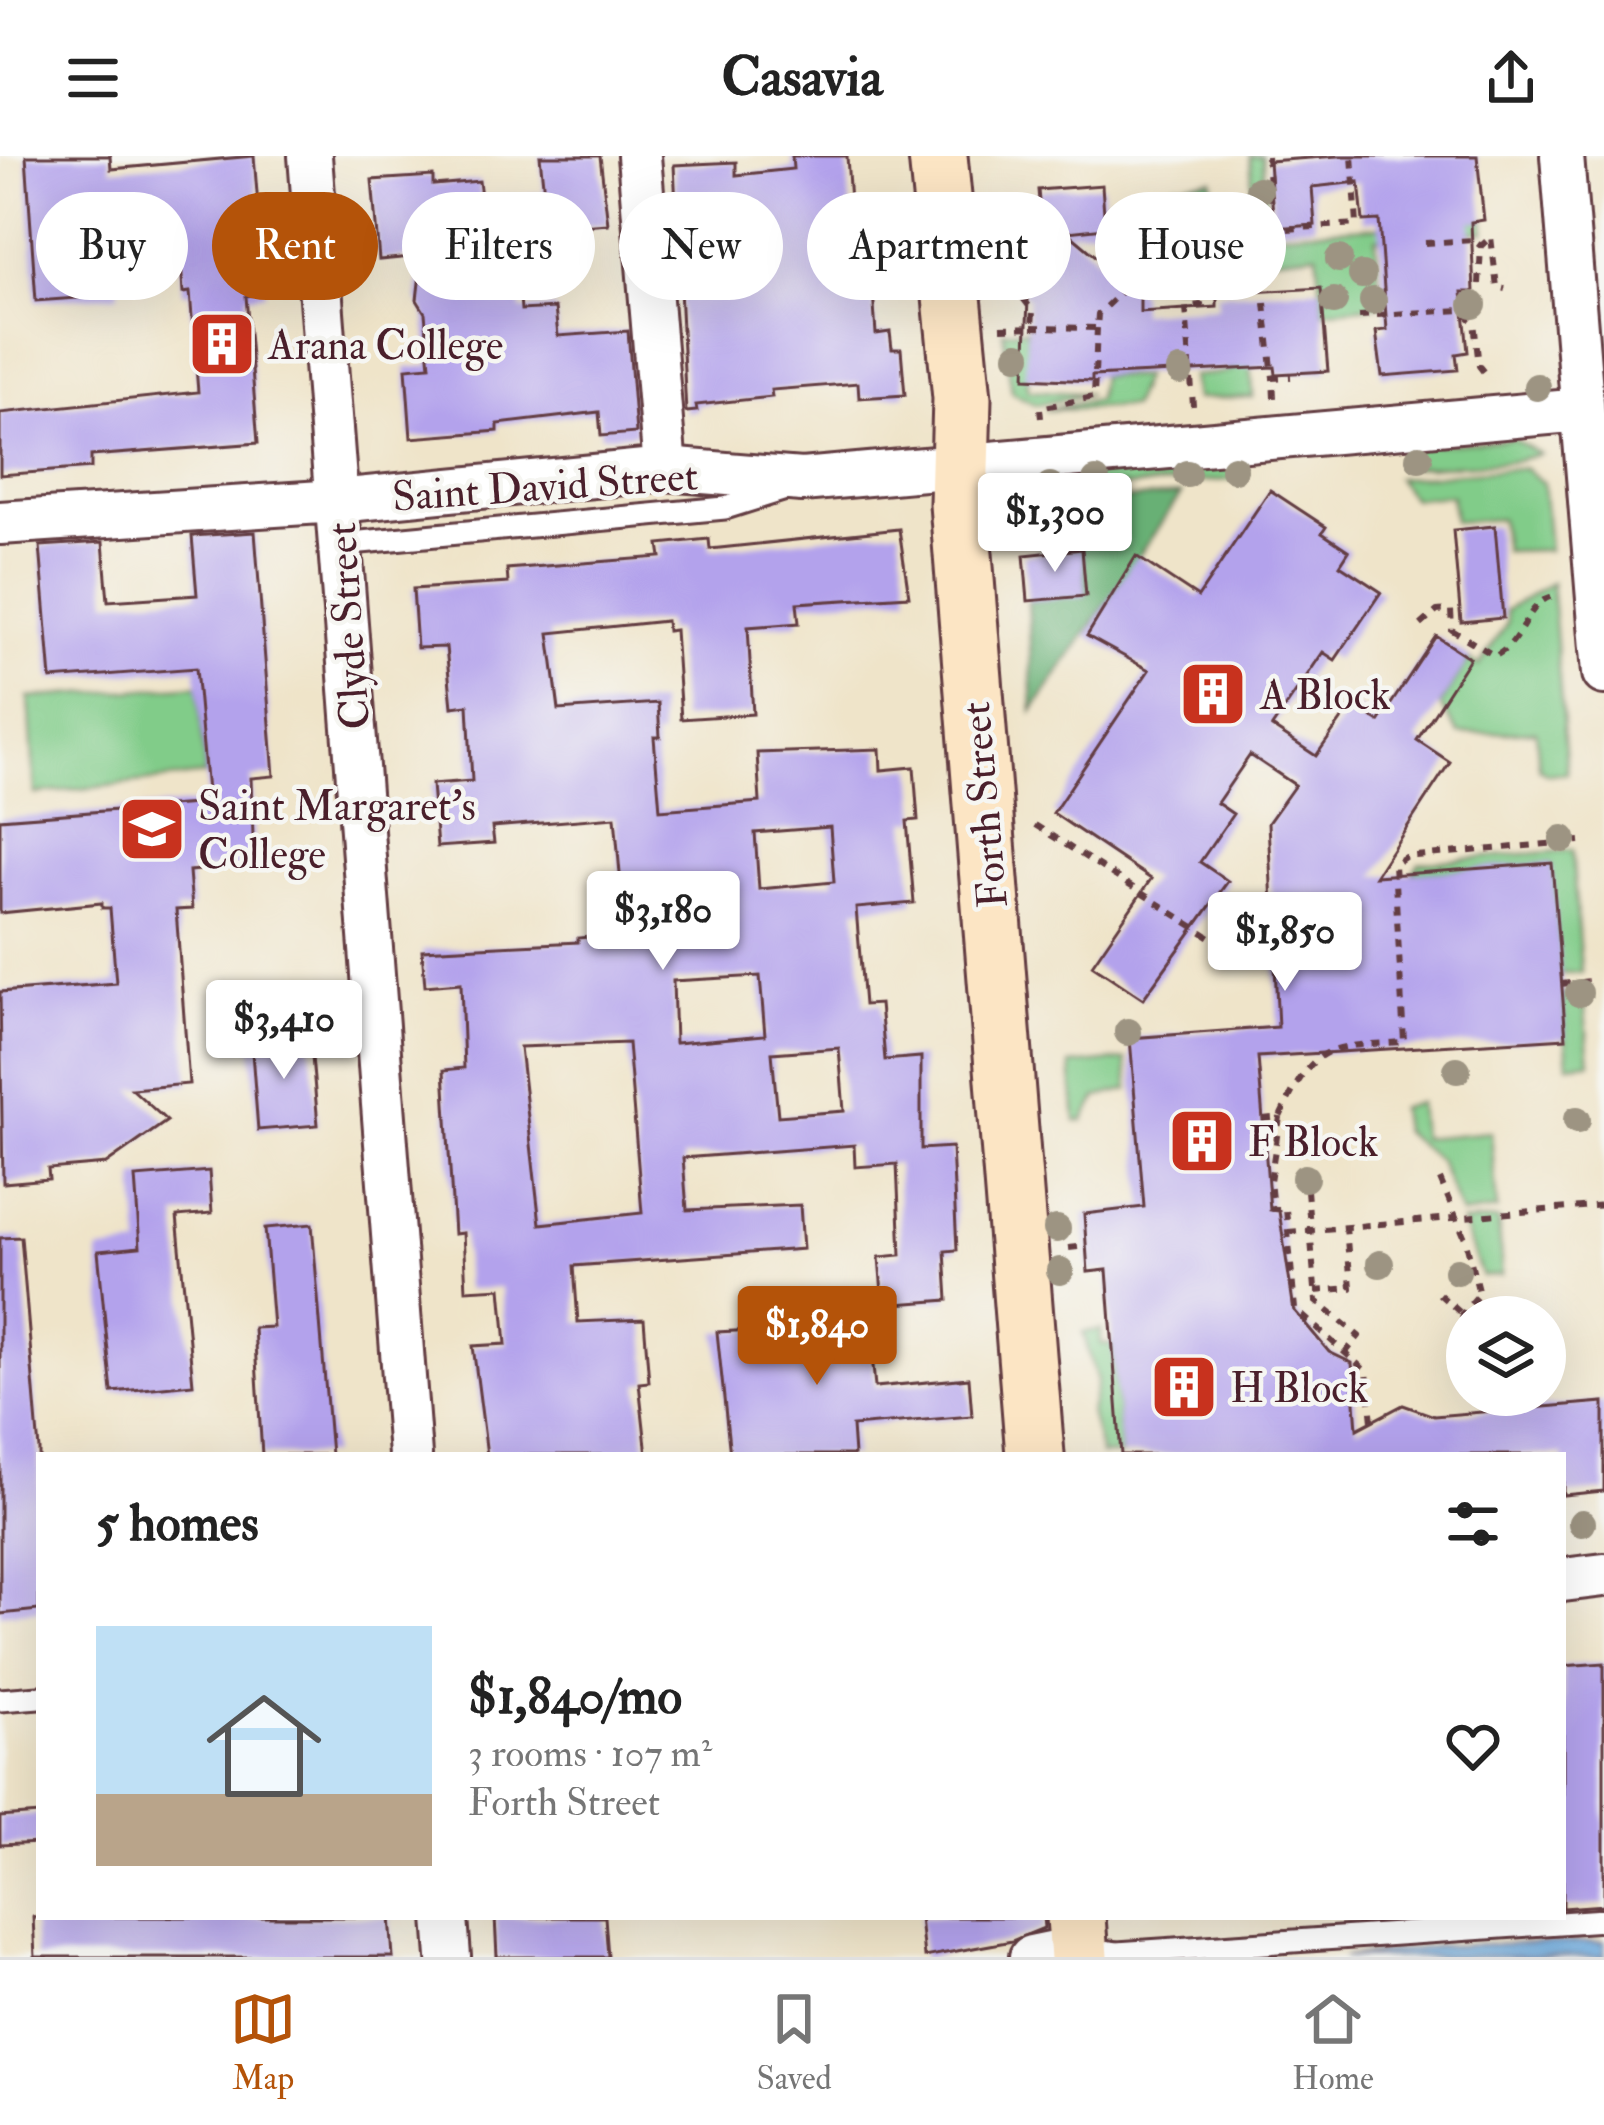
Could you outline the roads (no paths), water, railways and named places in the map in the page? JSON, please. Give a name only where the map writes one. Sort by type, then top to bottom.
[{"type":"street","name":"Clyde Street","points":[[310,156],[410,1452]]},
{"type":"street","points":[[639,156],[665,469]]},
{"type":"street","name":"Forth Street","points":[[938,156],[962,398],[960,464],[1035,1452]]},
{"type":"street","points":[[1562,156],[1604,674]]},
{"type":"street","name":"Saint David Street","points":[[0,523],[337,501],[665,469],[802,480],[1582,410]]},
{"type":"street","points":[[1566,1580],[1604,1575]]},
{"type":"street","points":[[446,1920],[449,1957]]},
{"type":"lane","name":"Saint David Street","points":[[340,544],[725,508],[770,498],[802,480]]},
{"type":"lane","points":[[0,1700],[36,1697]]},
{"type":"lane","points":[[1066,1945],[1117,1953],[1604,1920]]},
{"type":"water","points":[[1604,1942],[1604,1957],[1343,1957],[1441,1946]]},
{"type":"place","name":"Arana College","points":[[222,344]]},
{"type":"place","name":"A Block","points":[[1213,694]]},
{"type":"place","name":"Saint Margaret's College","points":[[152,829]]},
{"type":"place","name":"F Block","points":[[1202,1141]]},
{"type":"place","name":"H Block","points":[[1184,1387]]}]
